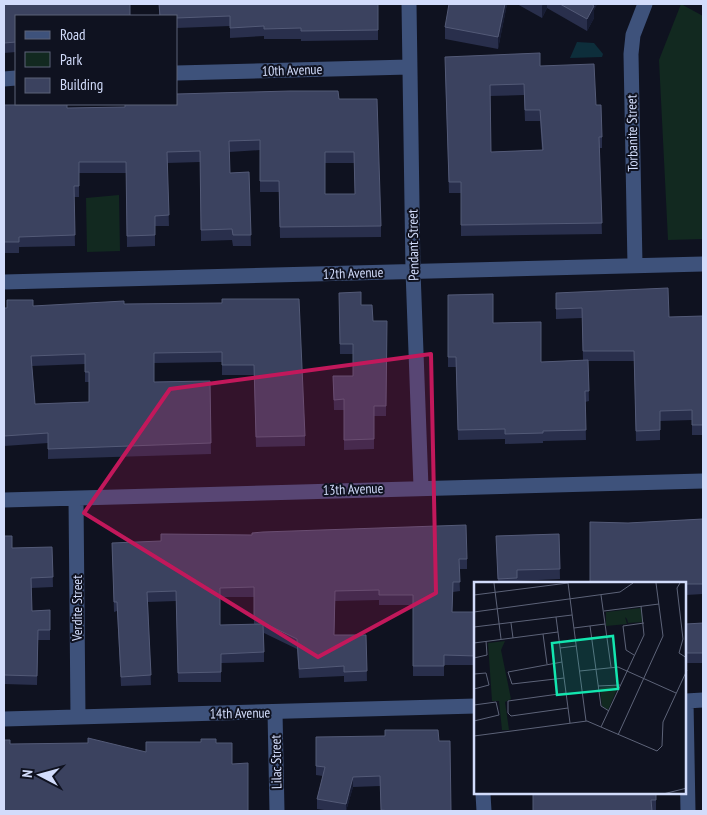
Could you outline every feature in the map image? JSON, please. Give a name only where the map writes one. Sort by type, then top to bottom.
[{"type":"street","name":"Pendant Street","points":[[409,4],[413,271],[421,487]]},
{"type":"street","name":"Torbanite Street","points":[[636,265],[631,54],[633,35],[646,4]]},
{"type":"street","name":"10th Avenue","points":[[178,73],[409,67]]},
{"type":"street","name":"12th Avenue","points":[[4,282],[703,264]]},
{"type":"street","name":"13th Avenue","points":[[4,500],[421,487],[703,481]]},
{"type":"street","name":"Verdite Street","points":[[76,499],[78,716]]},
{"type":"street","points":[[687,701],[703,700]]},
{"type":"street","name":"14th Avenue","points":[[4,719],[474,706]]},
{"type":"street","name":"Lilac Street","points":[[275,712],[277,811]]},
{"type":"street","points":[[687,756],[688,811]]},
{"type":"street","points":[[483,795],[484,811]]},
{"type":"highlighted area","points":[[431,354],[436,593],[318,657],[84,513],[170,389]]},
{"type":"green space","points":[[681,4],[703,16],[703,239],[668,240],[659,60]]},
{"type":"green space","points":[[119,195],[120,251],[87,252],[86,198]]},
{"type":"water","points":[[577,42],[594,43],[603,54],[602,57],[570,58]]},
{"type":"building","points":[[4,4],[130,4],[130,15],[15,15],[15,42],[4,43]]},
{"type":"building","points":[[159,4],[378,4],[378,30],[301,31],[301,28],[264,29],[264,26],[230,28],[230,16],[178,18],[178,15],[160,15]]},
{"type":"building","points":[[449,4],[505,4],[498,37],[445,27]]},
{"type":"building","points":[[560,4],[591,4],[594,6],[587,19]]},
{"type":"building","points":[[540,53],[540,66],[594,64],[596,105],[601,105],[602,137],[599,137],[602,223],[461,225],[461,182],[449,182],[445,57]],"holes":[[[524,84],[525,110],[540,110],[543,150],[491,152],[490,85]]]},
{"type":"building","points":[[338,91],[339,99],[377,99],[381,226],[280,227],[279,181],[260,181],[260,140],[229,141],[230,173],[249,172],[251,235],[233,235],[232,229],[201,230],[200,151],[167,152],[169,215],[155,216],[155,235],[127,236],[126,162],[79,162],[79,186],[74,186],[75,235],[19,237],[19,242],[4,242],[4,105],[67,105],[67,108],[125,107],[125,105],[178,105],[178,94]],"holes":[[[325,152],[354,152],[355,194],[325,194]]]},
{"type":"building","points":[[668,288],[669,317],[703,316],[703,425],[692,425],[692,410],[660,411],[660,430],[636,431],[634,351],[583,351],[582,308],[556,309],[556,293]]},
{"type":"building","points":[[361,292],[361,305],[372,305],[373,321],[387,321],[386,406],[374,406],[374,439],[344,440],[344,399],[334,400],[333,376],[353,376],[353,344],[340,344],[339,293]]},
{"type":"building","points":[[493,294],[493,323],[541,322],[541,362],[588,360],[589,391],[585,391],[586,430],[505,434],[505,429],[458,430],[456,357],[448,357],[448,295]]},
{"type":"building","points":[[222,299],[299,299],[305,436],[256,437],[254,365],[222,365],[222,352],[154,353],[154,382],[210,381],[211,443],[48,449],[48,433],[4,436],[4,308],[7,308],[7,300],[33,300],[33,306],[124,301],[124,304],[222,303]],"holes":[[[85,354],[85,372],[89,372],[89,402],[35,404],[31,356]]]},
{"type":"building","points":[[703,519],[703,584],[687,584],[687,582],[590,582],[590,522],[628,523]]},
{"type":"building","points":[[466,525],[467,559],[459,559],[460,582],[453,582],[452,612],[474,612],[474,656],[444,655],[444,666],[413,666],[413,595],[379,595],[379,590],[335,591],[334,635],[366,635],[367,671],[344,672],[344,666],[299,669],[297,639],[254,618],[254,587],[220,588],[220,625],[263,624],[264,652],[221,654],[221,672],[178,673],[176,591],[147,592],[151,675],[121,677],[117,602],[114,602],[112,543],[161,541],[161,534],[252,535],[252,533]]},
{"type":"building","points":[[559,534],[560,569],[517,570],[517,578],[498,579],[496,536]]},
{"type":"building","points":[[4,536],[12,536],[12,548],[52,547],[53,577],[31,578],[32,611],[50,610],[50,630],[38,630],[37,676],[4,675]]},
{"type":"building","points":[[703,623],[703,653],[687,653],[687,624]]},
{"type":"building","points":[[385,730],[438,730],[439,741],[450,741],[451,811],[381,810],[380,776],[353,777],[346,804],[317,799],[325,767],[316,766],[316,737],[385,736]]},
{"type":"building","points":[[88,738],[146,752],[146,742],[201,742],[201,739],[216,739],[216,743],[232,743],[232,764],[248,763],[248,811],[4,811],[4,740],[10,740],[10,744],[88,743]]},
{"type":"building","points":[[533,795],[656,795],[656,800],[651,800],[652,811],[533,811]]}]
